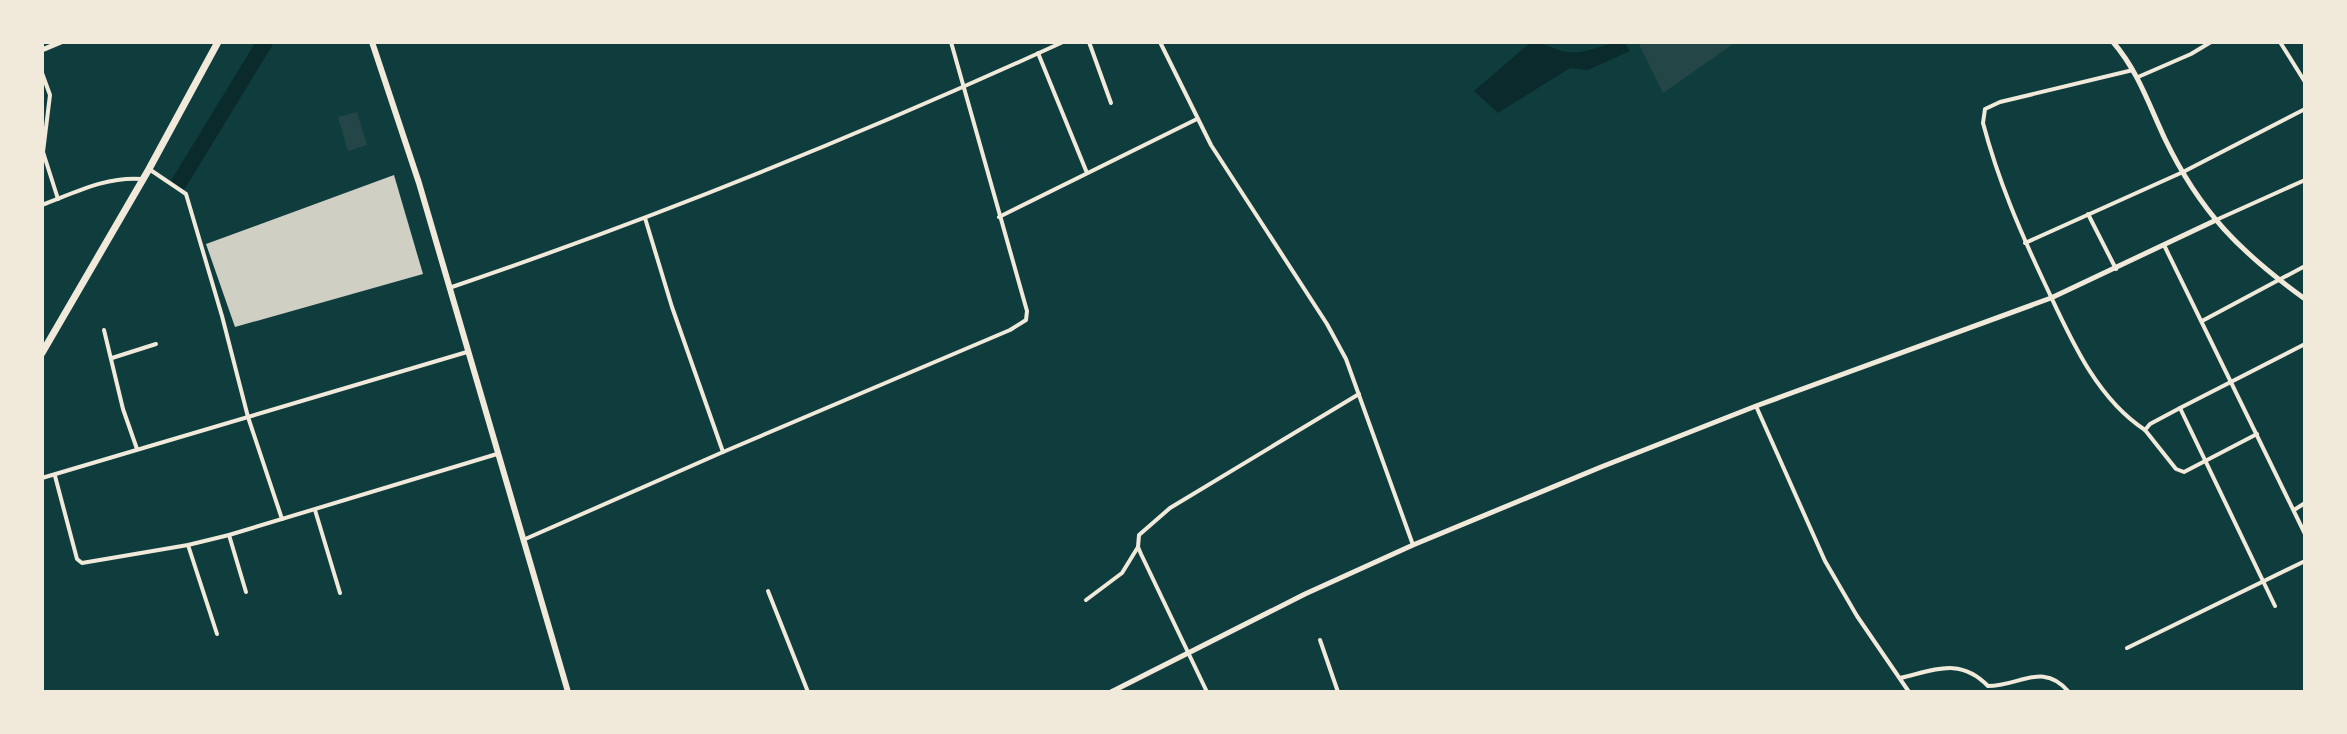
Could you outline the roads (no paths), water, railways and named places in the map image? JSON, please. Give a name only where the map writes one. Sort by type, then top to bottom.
[{"type":"highway","points":[[42,353],[149,169],[218,42]]},
{"type":"main road","points":[[372,42],[419,183],[568,692]]},
{"type":"street","points":[[42,50],[61,42]]},
{"type":"street","points":[[523,540],[1010,330],[1026,320],[1027,311],[951,42]]},
{"type":"street","points":[[448,288],[729,187],[1063,42]]},
{"type":"street","points":[[1089,42],[1111,103]]},
{"type":"street","points":[[1160,42],[1197,119],[1235,184],[1327,324],[1346,359],[1413,545]]},
{"type":"street","points":[[2113,42],[2138,77],[2183,172],[2214,221],[2278,280],[2305,299]]},
{"type":"street","points":[[2138,77],[2211,42]]},
{"type":"street","points":[[2280,42],[2305,82]]},
{"type":"street","points":[[1038,53],[1087,173]]},
{"type":"street","points":[[2133,70],[2000,102],[1985,109],[1983,123],[1994,166],[2051,298],[2099,385],[2129,419],[2145,430],[2180,472],[2208,461],[2257,434]]},
{"type":"street","points":[[42,73],[50,95],[43,152],[58,199]]},
{"type":"street","points":[[2025,243],[2183,172],[2305,109]]},
{"type":"street","points":[[999,217],[1197,119]]},
{"type":"street","points":[[149,169],[183,190],[210,271],[248,417],[282,519]]},
{"type":"street","points":[[42,205],[103,183],[142,179]]},
{"type":"street","points":[[1111,692],[1305,594],[1413,545],[1756,406],[2051,298],[2305,180]]},
{"type":"street","points":[[2088,214],[2116,269]]},
{"type":"street","points":[[645,218],[672,307],[723,452]]},
{"type":"street","points":[[2164,245],[2305,534]]},
{"type":"street","points":[[2202,321],[2305,266]]},
{"type":"street","points":[[104,330],[123,409],[137,449]]},
{"type":"street","points":[[112,358],[156,344]]},
{"type":"street","points":[[2145,430],[2150,424],[2305,344]]},
{"type":"street","points":[[42,478],[467,352]]},
{"type":"street","points":[[1086,600],[1122,573],[1138,547],[1139,535],[1170,508],[1359,394]]},
{"type":"street","points":[[1756,406],[1825,561],[1857,616],[1909,692]]},
{"type":"street","points":[[2180,408],[2275,606]]},
{"type":"street","points":[[55,476],[80,562],[188,545],[229,535],[497,454]]},
{"type":"street","points":[[2294,510],[2305,503]]},
{"type":"street","points":[[315,510],[340,593]]},
{"type":"street","points":[[229,535],[246,592]]},
{"type":"street","points":[[188,545],[217,634]]},
{"type":"street","points":[[1138,547],[1207,692]]},
{"type":"street","points":[[2127,648],[2305,561]]},
{"type":"street","points":[[768,591],[808,692]]},
{"type":"street","points":[[1320,640],[1338,692]]},
{"type":"street","points":[[1900,678],[1954,667],[1972,672],[1991,692]]},
{"type":"street","points":[[1988,686],[2045,676],[2061,683],[2069,692]]},
{"type":"waterway","points":[[179,183],[265,42]]}]
